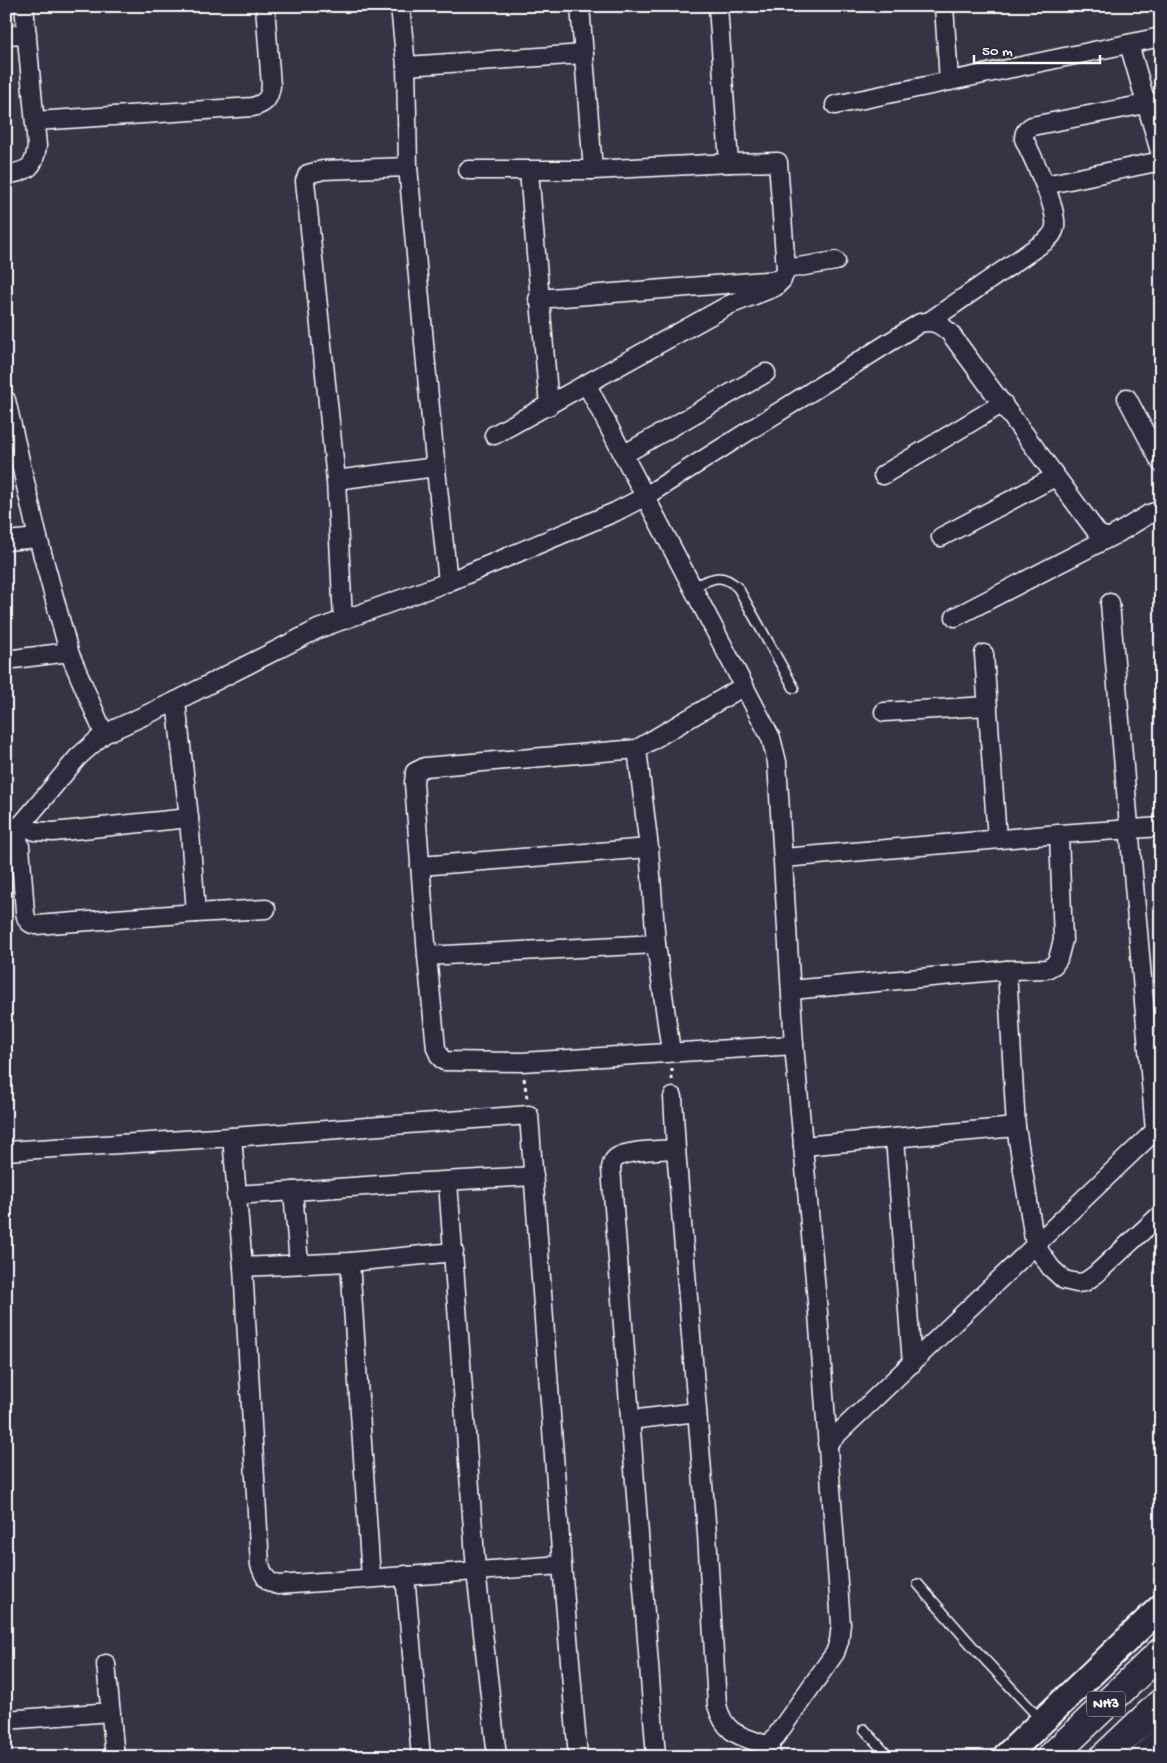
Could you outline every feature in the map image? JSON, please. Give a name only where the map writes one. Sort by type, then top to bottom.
[{"type":"highway","name":"NH3","points":[[1051,1757],[1161,1652]]},
{"type":"highway","name":"NH3","points":[[1104,1757],[1161,1702]]},
{"type":"main road","points":[[1005,1757],[1161,1607]]},
{"type":"main road","points":[[1142,1757],[1161,1739]]},
{"type":"street","points":[[6,175],[26,170],[34,164],[38,146],[24,6]]},
{"type":"street","points":[[35,121],[253,107],[263,104],[269,98],[271,86],[265,6]]},
{"type":"street","points":[[400,6],[406,66],[408,166],[448,582]]},
{"type":"street","points":[[580,6],[593,170]]},
{"type":"street","points":[[718,6],[729,163]]},
{"type":"street","points":[[944,6],[949,81]]},
{"type":"street","points":[[6,35],[27,34]]},
{"type":"street","points":[[835,105],[1161,37]]},
{"type":"street","points":[[1129,44],[1154,102],[1161,155]]},
{"type":"street","points":[[406,66],[584,54]]},
{"type":"street","points":[[14,833],[78,757],[104,734],[176,701],[318,630],[448,582],[615,512],[644,497],[920,323],[930,320],[1047,240],[1054,233],[1055,219],[1045,185],[1024,139],[1024,134],[1028,128],[1154,102]]},
{"type":"street","points":[[1045,185],[1161,160]]},
{"type":"street","points":[[468,170],[593,170],[778,162],[784,274],[774,287],[729,305],[494,435]]},
{"type":"street","points":[[343,620],[336,480],[305,181],[308,174],[314,171],[408,166]]},
{"type":"street","points":[[529,171],[538,299],[549,406]]},
{"type":"street","points":[[538,299],[784,274],[836,261]]},
{"type":"street","points":[[930,320],[940,324],[950,334],[1099,535],[1107,538]]},
{"type":"street","points":[[623,455],[766,372]]},
{"type":"street","points":[[587,385],[771,738],[777,762],[794,1045],[841,1624],[835,1653],[770,1751],[728,1728],[721,1719],[717,1705],[707,1534],[673,1097]]},
{"type":"street","points":[[1127,398],[1161,463]]},
{"type":"street","points":[[6,400],[38,538],[69,652],[104,734]]},
{"type":"street","points":[[883,475],[1003,404]]},
{"type":"street","points":[[336,480],[436,467]]},
{"type":"street","points":[[941,537],[1055,477]]},
{"type":"street","points":[[955,617],[1118,533],[1149,514],[1161,510]]},
{"type":"street","points":[[6,542],[38,538]]},
{"type":"street","points":[[827,1444],[1158,1128],[1129,829],[1110,603]]},
{"type":"street","points":[[6,660],[69,652]]},
{"type":"street","points":[[984,654],[997,839]]},
{"type":"street","points":[[744,686],[638,749],[425,767],[415,772],[420,866],[436,1048],[444,1061],[522,1062],[794,1045]]},
{"type":"street","points":[[176,701],[189,818],[196,913]]},
{"type":"street","points":[[884,712],[988,706]]},
{"type":"street","points":[[638,749],[649,848],[656,944],[671,1052]]},
{"type":"street","points":[[14,833],[53,832],[189,818]]},
{"type":"street","points":[[784,858],[1161,827]]},
{"type":"street","points":[[14,833],[20,846],[26,920],[36,926],[196,913],[266,910]]},
{"type":"street","points":[[791,990],[1007,970],[1047,969],[1054,965],[1058,959],[1063,940],[1059,834]]},
{"type":"street","points":[[420,866],[649,848]]},
{"type":"street","points":[[427,956],[656,944]]},
{"type":"street","points":[[1007,970],[1016,1127],[1034,1245],[1051,1268],[1064,1280],[1077,1283],[1085,1282],[1161,1214]]},
{"type":"street","points":[[6,1151],[232,1137],[528,1115],[578,1757]]},
{"type":"street","points":[[803,1146],[1016,1127]]},
{"type":"street","points":[[232,1137],[243,1267],[260,1565],[264,1576],[270,1583],[278,1585],[562,1565]]},
{"type":"street","points":[[895,1138],[912,1364]]},
{"type":"street","points":[[656,1757],[611,1168],[612,1162],[618,1156],[676,1149]]},
{"type":"street","points":[[236,1195],[534,1176]]},
{"type":"street","points":[[448,1182],[476,1571],[497,1757]]},
{"type":"street","points":[[294,1191],[299,1264]]},
{"type":"street","points":[[243,1267],[350,1262],[454,1252]]},
{"type":"street","points":[[350,1262],[371,1578]]},
{"type":"street","points":[[630,1420],[697,1412]]},
{"type":"street","points":[[405,1575],[421,1757]]},
{"type":"street","points":[[106,1664],[115,1757]]},
{"type":"street","points":[[6,1720],[111,1712]]},
{"type":"lane","points":[[692,587],[717,577],[732,582],[738,588],[794,688]]},
{"type":"lane","points":[[918,1584],[1042,1721]]},
{"type":"lane","points":[[864,1729],[890,1757]]},
{"type":"path","points":[[671,1052],[673,1097]]},
{"type":"path","points":[[522,1062],[528,1115]]}]
